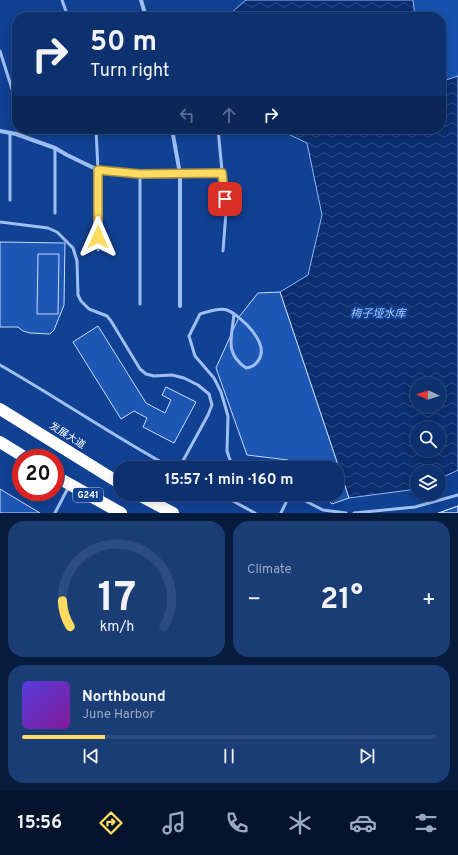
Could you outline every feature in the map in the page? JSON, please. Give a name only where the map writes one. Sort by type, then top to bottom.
[{"type":"highway","name":"发展大道","points":[[0,409],[114,480]]},
{"type":"highway","points":[[0,442],[12,449]]},
{"type":"highway","name":"G241","points":[[64,481],[122,513]]},
{"type":"highway","points":[[150,501],[173,513]]},
{"type":"street","points":[[141,0],[145,12]]},
{"type":"street","points":[[0,131],[10,133]]},
{"type":"street","points":[[14,134],[55,148],[98,170],[140,174],[222,173]]},
{"type":"street","points":[[173,134],[180,174],[180,306]]},
{"type":"lane","points":[[62,0],[66,12]]},
{"type":"lane","points":[[0,51],[12,89]]},
{"type":"lane","points":[[10,133],[10,200]]},
{"type":"lane","points":[[96,134],[98,170],[98,250]]},
{"type":"lane","points":[[218,134],[226,212],[223,251]]},
{"type":"lane","points":[[55,148],[55,213]]},
{"type":"lane","points":[[140,174],[140,304]]},
{"type":"lane","points":[[0,222],[48,228],[57,232],[73,248],[77,261],[78,295],[81,301],[90,309],[107,316],[140,369],[146,374],[154,376],[172,375],[184,378],[198,385],[209,394],[212,406],[183,461]]},
{"type":"lane","points":[[232,461],[227,451],[228,416],[221,392],[214,378],[195,356],[189,336],[200,314],[226,309],[234,314],[246,323],[258,339],[262,348],[260,359],[253,367],[246,368],[238,363],[232,352],[231,344],[234,314]]},
{"type":"lane","points":[[0,365],[160,461]]},
{"type":"lane","points":[[55,513],[70,485]]},
{"type":"lane","points":[[354,513],[415,507],[458,495]]},
{"type":"lane","points":[[233,501],[255,513]]},
{"type":"lane","points":[[281,513],[287,501]]},
{"type":"lane","points":[[305,501],[323,510],[346,513]]},
{"type":"shaded area","points":[[413,0],[458,0],[458,76],[446,80],[446,12],[414,12]]},
{"type":"water","points":[[246,0],[413,0],[414,12],[232,12]]},
{"type":"water","name":"梅子垭水库","points":[[458,76],[458,470],[446,476],[446,465],[410,465],[410,490],[349,498],[344,483],[344,461],[337,461],[280,292],[308,275],[322,215],[307,143],[288,134],[446,134],[446,80]]},
{"type":"building","points":[[0,242],[65,243],[64,305],[54,330],[50,334],[30,333],[23,331],[18,327],[0,327]]},
{"type":"building","points":[[38,254],[59,254],[58,314],[37,314]]},
{"type":"building","points":[[280,292],[337,461],[289,461],[247,455],[216,368],[239,317],[258,293]]},
{"type":"building","points":[[98,326],[146,403],[165,413],[171,400],[162,395],[166,387],[196,402],[174,443],[143,427],[147,418],[134,411],[121,419],[73,342]]},
{"type":"building","points":[[344,483],[349,498],[344,500]]},
{"type":"building","points":[[0,489],[12,496],[12,501],[20,501],[40,513],[0,513]]},
{"type":"building","points":[[329,501],[340,501],[332,504]]},
{"type":"building","points":[[458,506],[458,513],[441,513],[444,511]]},
{"type":"building","points":[[458,506],[458,513],[438,513],[444,511]]},
{"type":"route","points":[[98,237],[98,170],[170,175],[222,173],[225,199]]}]
